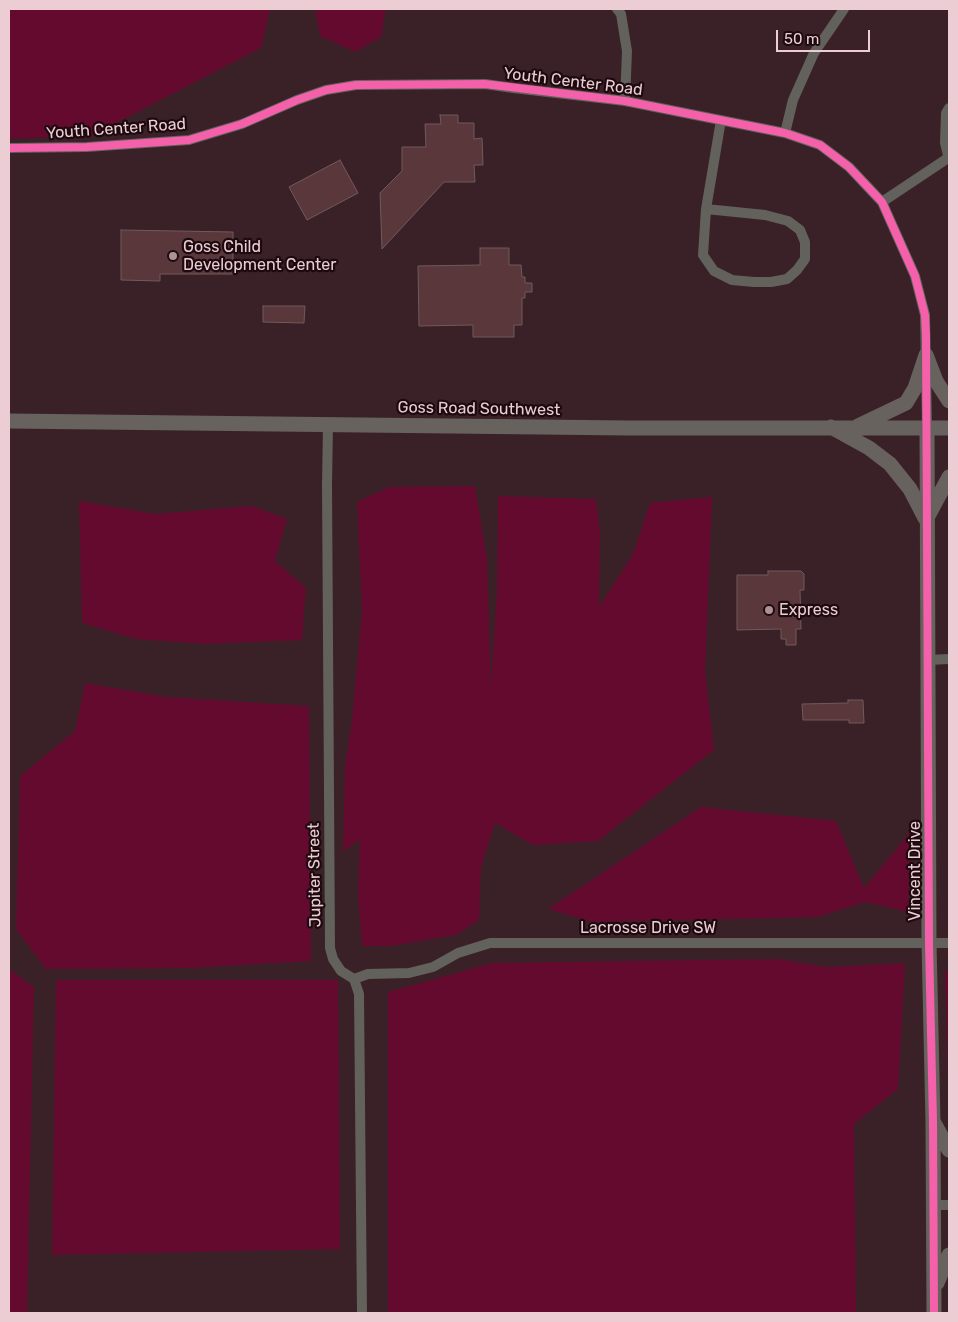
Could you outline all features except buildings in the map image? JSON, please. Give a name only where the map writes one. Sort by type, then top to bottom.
[{"type":"street","points":[[617,9],[620,14],[627,51],[625,101]]},
{"type":"street","points":[[785,133],[793,100],[814,53],[844,9]]},
{"type":"street","name":"Youth Center Road","points":[[9,148],[189,140],[242,124],[304,97],[326,90],[356,85],[485,84],[625,101],[785,133],[820,145],[849,167],[882,202],[906,253],[921,296],[925,315],[927,428]]},
{"type":"street","points":[[882,202],[949,158],[945,143],[946,113],[949,108]]},
{"type":"street","points":[[706,210],[765,215],[788,221],[800,230],[805,242],[805,259],[787,279],[771,282],[754,282],[732,280],[714,271],[703,255],[706,210],[721,120]]},
{"type":"street","points":[[926,355],[936,381],[949,401]]},
{"type":"street","points":[[854,427],[906,402],[915,388],[926,355]]},
{"type":"street","name":"Goss Road Southwest","points":[[9,421],[696,429],[949,428]]},
{"type":"street","name":"Jupiter Street","points":[[328,424],[330,948],[333,959],[341,971],[354,979]]},
{"type":"street","points":[[830,427],[869,448],[890,464],[910,489],[926,519]]},
{"type":"street","name":"Vincent Drive","points":[[927,428],[929,943],[933,1122],[934,1313]]},
{"type":"street","points":[[926,519],[949,477]]},
{"type":"street","points":[[928,660],[949,659]]},
{"type":"street","name":"Lacrosse Drive SW","points":[[354,979],[368,974],[417,971],[433,967],[474,947],[490,943],[949,943]]},
{"type":"street","points":[[354,979],[359,994],[362,1313]]},
{"type":"street","points":[[933,1122],[949,1150]]},
{"type":"street","points":[[934,1206],[949,1205]]},
{"type":"street","points":[[934,1289],[949,1255]]},
{"type":"shaded area","points":[[9,9],[270,9],[261,48],[93,135],[9,139]]},
{"type":"shaded area","points":[[315,9],[386,9],[381,37],[355,52],[320,36]]},
{"type":"shaded area","points":[[475,486],[487,559],[491,688],[497,588],[498,496],[596,499],[600,533],[599,607],[633,554],[650,503],[712,497],[705,672],[714,750],[598,841],[533,845],[495,823],[481,867],[479,920],[456,935],[391,946],[362,946],[358,895],[360,839],[343,852],[345,768],[352,720],[362,611],[357,502],[389,487]]},
{"type":"shaded area","points":[[79,501],[155,514],[252,506],[287,519],[275,561],[306,588],[302,640],[205,644],[136,639],[82,623]]},
{"type":"shaded area","points":[[85,683],[166,697],[309,706],[311,961],[191,968],[46,969],[16,929],[20,776],[75,731]]},
{"type":"shaded area","points":[[701,807],[836,821],[864,888],[911,831],[908,912],[865,902],[818,917],[592,922],[548,909]]},
{"type":"shaded area","points":[[779,959],[827,967],[905,963],[898,1089],[854,1124],[856,1313],[388,1313],[388,992],[492,963]]},
{"type":"shaded area","points":[[9,969],[34,987],[27,1313],[9,1313]]},
{"type":"shaded area","points":[[949,969],[949,1110],[945,972]]},
{"type":"shaded area","points":[[56,980],[338,980],[340,1249],[52,1255]]},
{"type":"cycle path","points":[[9,148],[87,147],[189,140],[242,124],[297,100],[326,90],[356,85],[485,84],[625,101],[785,133],[820,145],[849,167],[882,202],[915,276],[925,315],[926,335],[929,943],[933,1122],[934,1313]]},
{"type":"place","name":"Goss Child Development Center","points":[[173,256]]},
{"type":"place","name":"Express","points":[[769,610]]}]
